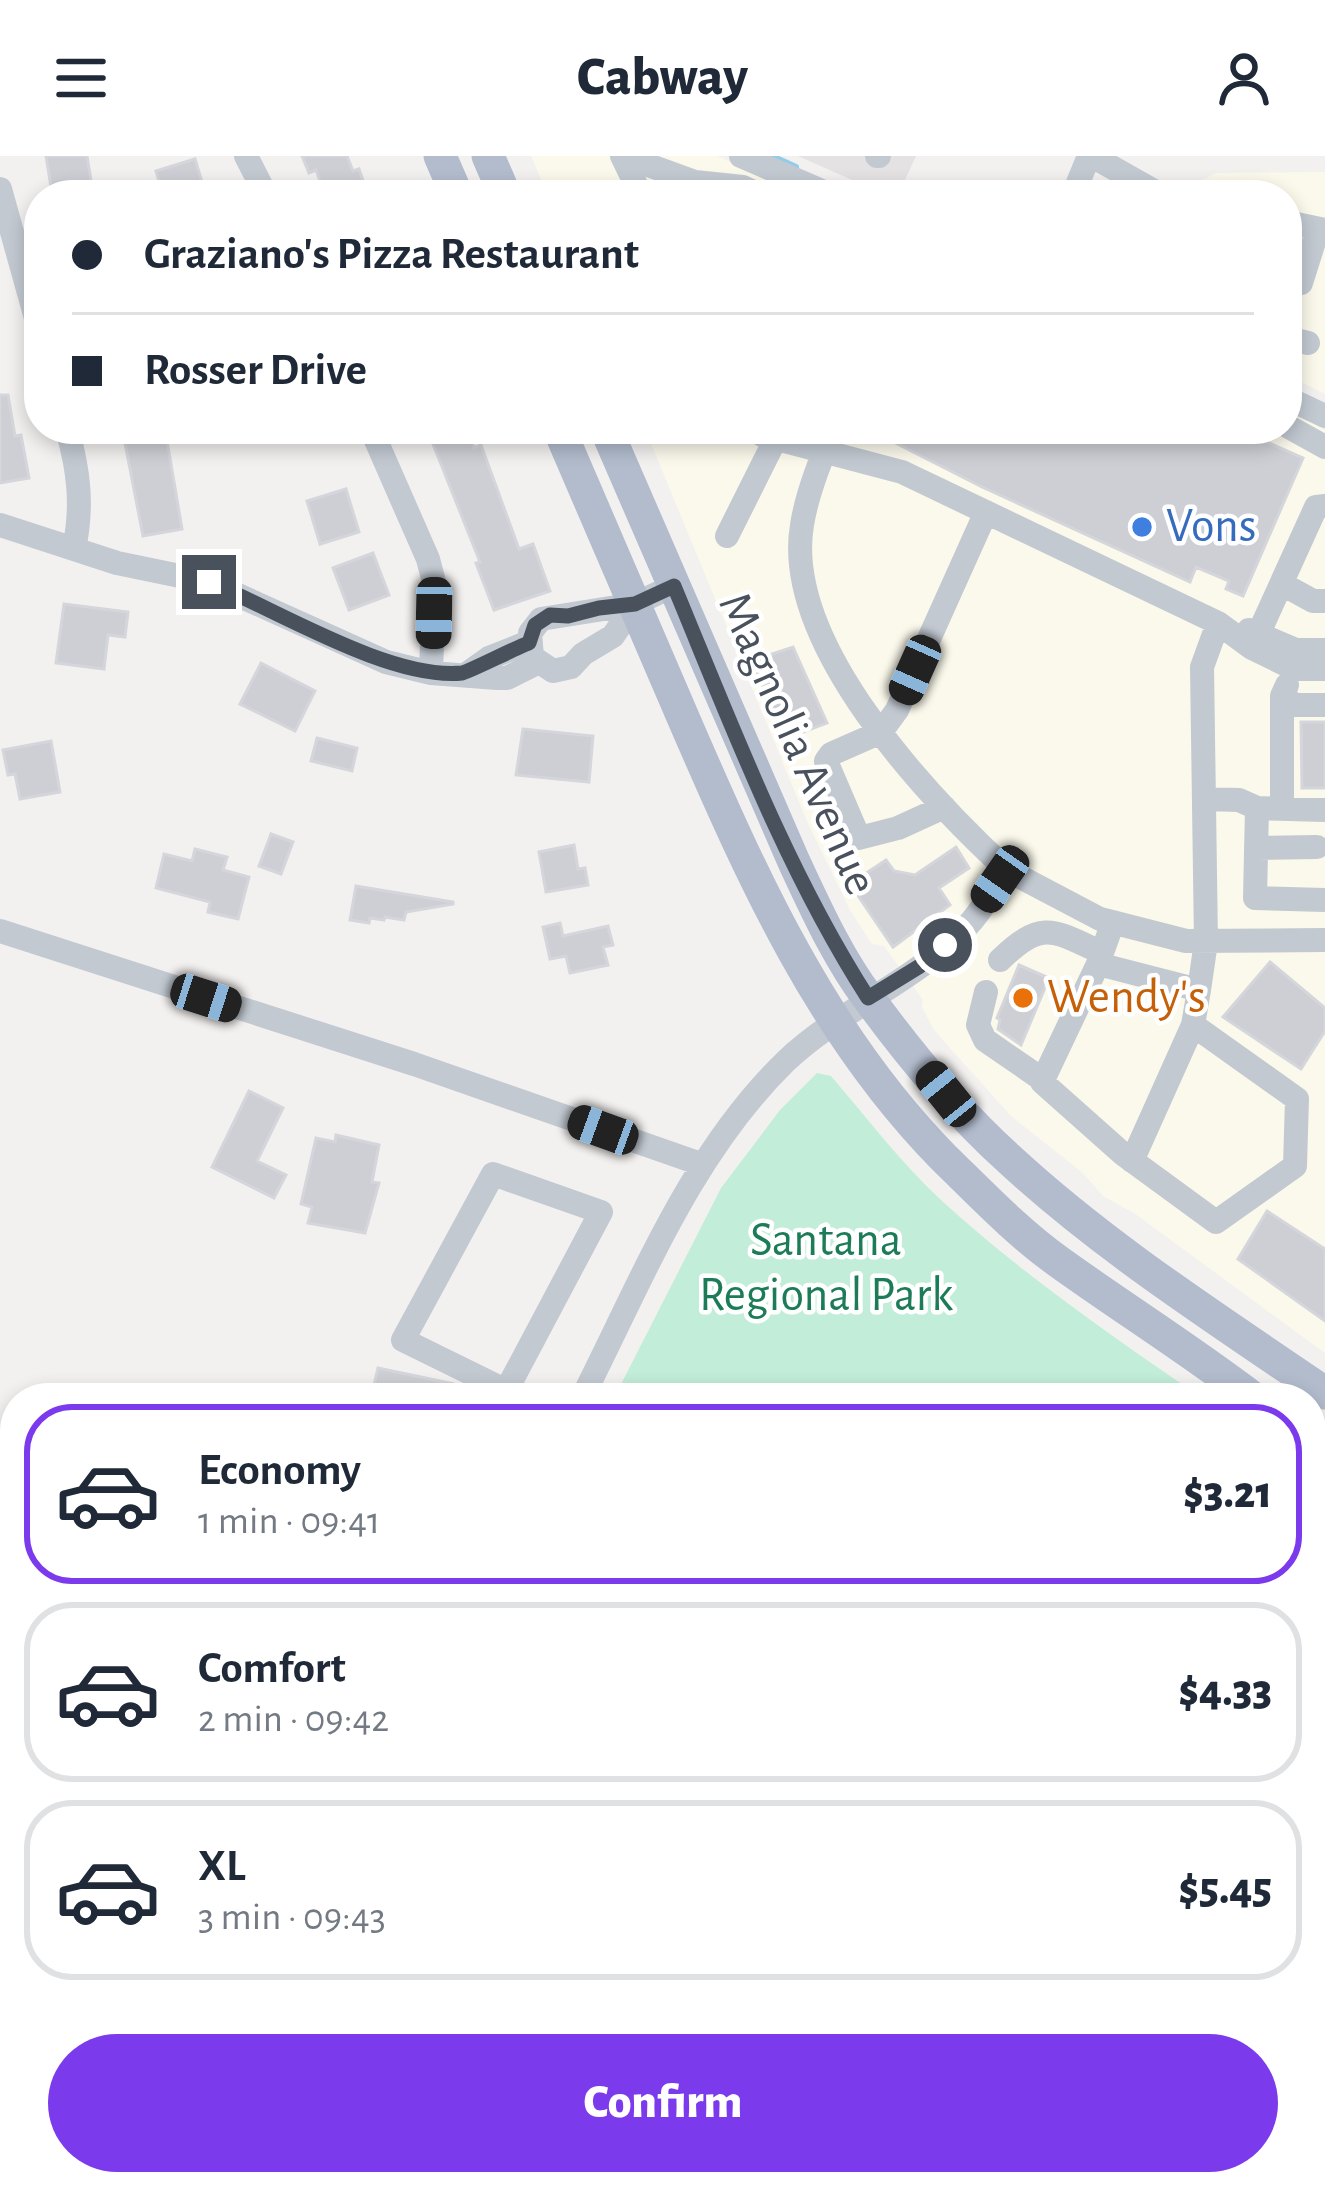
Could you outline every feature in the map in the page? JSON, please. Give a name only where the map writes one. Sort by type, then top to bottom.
[{"type":"main road","name":"Magnolia Avenue","points":[[566,444],[750,872],[808,982],[836,1022],[890,1097],[942,1156],[1000,1210],[1055,1259],[1233,1383]]},
{"type":"main road","name":"Magnolia Avenue","points":[[612,444],[785,845],[822,922],[868,998],[946,1094],[1004,1155],[1066,1209],[1318,1383]]},
{"type":"street","points":[[622,156],[682,180]]},
{"type":"street","points":[[741,156],[796,180]]},
{"type":"street","points":[[1091,156],[1134,180]]},
{"type":"street","points":[[0,189],[24,275]]},
{"type":"street","points":[[1304,283],[1321,229]]},
{"type":"street","points":[[71,444],[79,471],[81,516],[74,549]]},
{"type":"street","points":[[378,444],[434,582],[431,673]]},
{"type":"street","points":[[727,536],[761,444]]},
{"type":"street","points":[[827,444],[802,525],[805,580],[818,628],[859,703],[881,732],[944,807],[1006,870],[1113,922],[1186,941],[1325,940]]},
{"type":"street","points":[[840,444],[1325,669]]},
{"type":"street","points":[[1256,640],[1316,507],[1325,506]]},
{"type":"street","points":[[944,807],[898,828],[859,838],[826,761],[831,754],[881,732],[897,710],[986,512]]},
{"type":"street","points":[[0,525],[117,563],[209,582],[386,662],[431,673],[468,673],[489,658],[533,653],[553,671],[571,668],[613,636],[635,604]]},
{"type":"street","points":[[1284,585],[1313,601],[1325,601]]},
{"type":"street","points":[[533,653],[535,625],[550,615],[635,604],[674,586]]},
{"type":"street","points":[[1132,1161],[1193,1025],[1206,942],[1202,667],[1218,623]]},
{"type":"street","points":[[1295,659],[1325,650]]},
{"type":"street","points":[[1295,659],[1282,696],[1269,808],[1256,848],[1255,898],[1325,900]]},
{"type":"street","points":[[1282,696],[1294,705],[1325,705]]},
{"type":"street","points":[[1205,799],[1325,810]]},
{"type":"street","points":[[1256,848],[1317,847]]},
{"type":"street","points":[[590,1383],[701,1164],[783,1064],[868,998],[920,966],[970,923],[1006,870]]},
{"type":"street","points":[[1043,1080],[1113,922]]},
{"type":"street","points":[[0,931],[414,1064],[701,1164]]},
{"type":"street","points":[[1000,960],[1025,936],[1044,931],[1100,958],[1198,990]]},
{"type":"street","points":[[986,992],[978,1025],[985,1040],[1043,1080],[1132,1161],[1216,1222],[1295,1166],[1297,1099],[1193,1025]]},
{"type":"street","points":[[491,1383],[403,1340],[493,1174],[601,1212],[519,1383]]},
{"type":"shaded area","points":[[531,156],[717,156],[770,180],[541,180]]},
{"type":"shaded area","points":[[798,156],[916,156],[905,180],[852,180]]},
{"type":"shaded area","points":[[1325,172],[1325,394],[1302,382],[1302,180],[1202,180],[1216,173]]},
{"type":"shaded area","points":[[1302,417],[1325,430],[1325,1353],[1134,1213],[1103,1196],[1083,1173],[1011,1116],[934,1030],[923,1000],[884,946],[872,944],[807,821],[651,444],[1302,444]]},
{"type":"green space","name":"Santana Regional Park","points":[[817,1073],[831,1076],[913,1172],[972,1228],[1181,1383],[622,1383],[721,1188],[780,1110]]},
{"type":"building","points":[[46,156],[87,156],[91,180],[50,180]]},
{"type":"building","points":[[302,156],[347,156],[363,180],[320,180],[316,170],[309,173]]},
{"type":"building","points":[[195,159],[201,180],[159,180],[156,171]]},
{"type":"building","points":[[0,395],[8,395],[29,478],[0,483]]},
{"type":"building","points":[[125,444],[168,444],[182,529],[143,536]]},
{"type":"building","points":[[433,444],[481,445],[519,549],[533,544],[550,591],[494,610],[476,563],[480,562]]},
{"type":"building","name":"Vons","points":[[897,444],[1271,444],[1303,458],[1243,596],[1226,589],[1229,581],[1196,567],[1190,582]]},
{"type":"building","points":[[346,489],[359,532],[320,544],[307,501]]},
{"type":"building","points":[[373,553],[389,595],[349,610],[333,568]]},
{"type":"building","points":[[64,604],[128,612],[125,637],[108,635],[104,669],[56,663]]},
{"type":"building","points":[[793,647],[827,723],[787,738],[751,661]]},
{"type":"building","points":[[261,663],[315,691],[295,731],[240,704]]},
{"type":"building","points":[[1301,722],[1325,722],[1325,788],[1302,788]]},
{"type":"building","points":[[523,729],[593,736],[589,782],[516,775]]},
{"type":"building","points":[[317,738],[357,748],[352,771],[311,761]]},
{"type":"building","points":[[51,741],[60,792],[20,799],[3,750]]},
{"type":"building","points":[[271,834],[293,842],[281,874],[259,866]]},
{"type":"building","points":[[574,845],[578,869],[585,868],[588,885],[546,892],[539,852]]},
{"type":"building","points":[[956,847],[969,868],[939,888],[950,905],[893,947],[850,884],[886,860],[894,871],[915,875]]},
{"type":"building","points":[[195,849],[227,857],[223,870],[249,877],[238,919],[208,912],[210,902],[156,888],[164,854],[192,861]]},
{"type":"building","points":[[356,886],[453,904],[406,912],[404,920],[350,920]]},
{"type":"building","points":[[560,923],[563,936],[608,926],[613,945],[603,947],[608,965],[570,973],[566,956],[550,959],[543,927]]},
{"type":"building","points":[[1270,962],[1325,1008],[1325,1031],[1301,1069],[1223,1017]]},
{"type":"building","name":"Wendy's","points":[[1019,965],[1049,978],[1021,1045],[998,1029],[997,1018]]},
{"type":"building","points":[[249,1091],[283,1108],[257,1161],[286,1175],[274,1198],[212,1167]]},
{"type":"building","points":[[336,1135],[379,1145],[372,1182],[379,1183],[365,1233],[308,1223],[312,1207],[301,1204],[316,1138],[335,1142]]},
{"type":"building","points":[[1267,1211],[1325,1249],[1325,1321],[1238,1259]]},
{"type":"building","points":[[378,1368],[449,1383],[374,1383]]},
{"type":"waterway","points":[[772,156],[796,167]]},
{"type":"place","name":"Vons","points":[[1142,527]]},
{"type":"place","name":"Wendy's","points":[[1023,998]]},
{"type":"route","points":[[209,582],[386,662],[431,673],[468,673],[489,658],[529,643],[535,625],[550,615],[635,604],[674,586],[822,922],[868,998],[945,945]]}]
